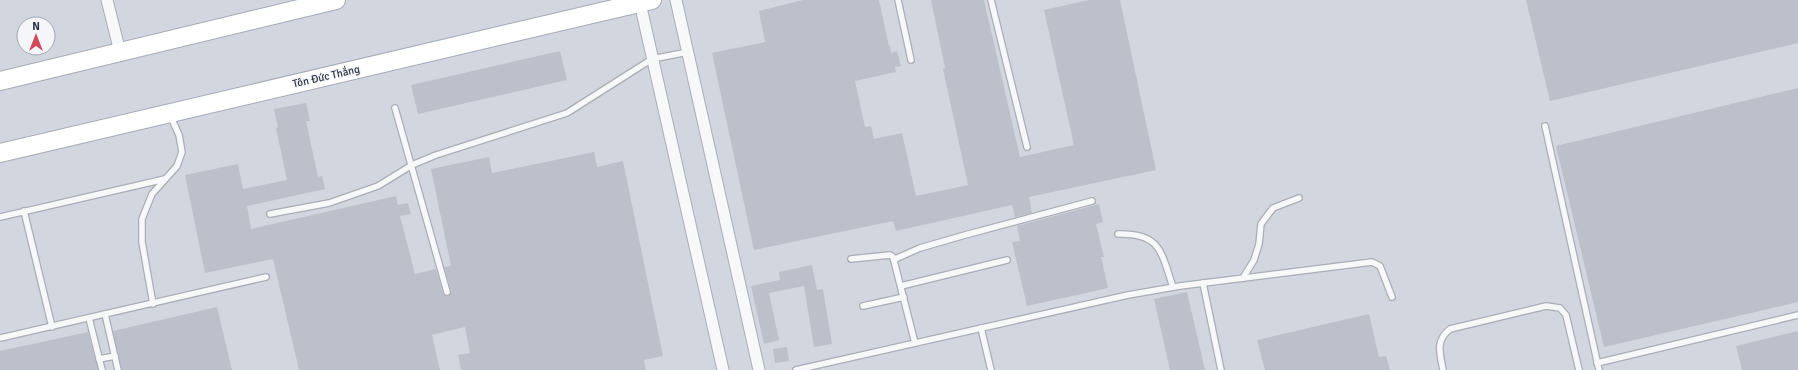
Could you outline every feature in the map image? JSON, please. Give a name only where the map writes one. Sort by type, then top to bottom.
[{"type":"main road","points":[[0,81],[336,0]]},
{"type":"main road","name":"Tôn Đức Thắng","points":[[0,153],[644,1]]},
{"type":"street","points":[[107,0],[120,52]]},
{"type":"street","points":[[676,0],[759,370]]},
{"type":"street","points":[[644,1],[652,59],[723,370]]},
{"type":"lane","points":[[898,0],[911,60]]},
{"type":"lane","points":[[991,0],[1027,147]]},
{"type":"lane","points":[[270,214],[329,203],[378,186],[412,165],[436,155],[567,113],[652,59],[688,52]]},
{"type":"lane","points":[[395,108],[447,292]]},
{"type":"lane","points":[[153,304],[142,242],[142,219],[152,194],[177,166],[182,152],[179,135],[170,113]]},
{"type":"lane","points":[[1545,126],[1599,370]]},
{"type":"lane","points":[[0,217],[165,179]]},
{"type":"lane","points":[[1243,278],[1254,260],[1259,244],[1261,224],[1273,208],[1299,198]]},
{"type":"lane","points":[[895,259],[920,248],[965,234],[1092,201]]},
{"type":"lane","points":[[24,211],[52,327]]},
{"type":"lane","points":[[1118,234],[1131,234],[1149,238],[1160,249],[1173,287]]},
{"type":"lane","points":[[851,259],[890,256],[895,259],[915,343]]},
{"type":"lane","points":[[901,286],[1007,260]]},
{"type":"lane","points":[[796,370],[1128,295],[1173,287],[1372,262],[1380,266],[1392,297]]},
{"type":"lane","points":[[0,338],[266,277]]},
{"type":"lane","points":[[1203,283],[1221,370]]},
{"type":"lane","points":[[863,306],[904,298]]},
{"type":"lane","points":[[1444,370],[1439,347],[1442,335],[1450,329],[1546,306],[1560,308],[1566,315],[1579,370]]},
{"type":"lane","points":[[105,314],[118,370]]},
{"type":"lane","points":[[1597,363],[1798,315]]},
{"type":"lane","points":[[89,318],[102,370]]},
{"type":"lane","points":[[981,328],[991,370]]},
{"type":"lane","points":[[99,359],[115,356]]},
{"type":"shaded area","points":[[0,0],[1798,0],[1798,370],[0,370]]},
{"type":"building","points":[[803,0],[879,0],[891,53],[897,51],[901,66],[895,67],[896,72],[855,81],[865,127],[871,126],[874,139],[902,133],[916,196],[968,185],[943,69],[945,68],[931,0],[984,0],[1020,157],[1074,145],[1044,10],[1089,0],[1120,0],[1156,170],[1029,197],[1032,213],[1015,217],[1012,205],[896,231],[893,221],[754,250],[712,53],[765,42],[759,11]]},
{"type":"building","points":[[1526,0],[1798,0],[1798,43],[1550,101]]},
{"type":"building","points":[[560,51],[567,80],[418,114],[411,85]]},
{"type":"building","points":[[1798,88],[1798,302],[1604,347],[1556,146]]},
{"type":"building","points":[[306,103],[310,121],[306,121],[318,177],[322,176],[325,189],[247,206],[251,229],[396,196],[398,205],[408,203],[411,214],[400,216],[415,274],[436,269],[443,293],[446,296],[450,295],[451,291],[444,267],[451,266],[431,169],[489,157],[492,173],[594,152],[597,167],[623,161],[663,356],[644,360],[646,370],[461,370],[458,355],[470,353],[465,327],[432,335],[440,370],[299,370],[273,259],[205,273],[185,175],[238,164],[243,189],[287,180],[276,128],[278,127],[274,109]]},
{"type":"building","points":[[1099,204],[1103,222],[1096,224],[1104,257],[1101,257],[1108,288],[1027,306],[1012,242],[1020,241],[1017,226]]},
{"type":"building","points":[[812,265],[817,290],[823,289],[832,344],[814,347],[804,286],[769,293],[779,340],[764,344],[751,286],[780,280],[779,272]]},
{"type":"building","points":[[1187,292],[1205,370],[1170,370],[1154,299]]},
{"type":"building","points":[[217,307],[232,370],[122,370],[113,331]]},
{"type":"building","points":[[1369,314],[1379,357],[1386,356],[1390,370],[1265,370],[1257,340]]},
{"type":"building","points":[[1798,331],[1798,370],[1742,370],[1736,346]]},
{"type":"building","points":[[88,332],[98,370],[0,370],[0,351]]},
{"type":"building","points":[[787,347],[789,361],[775,363],[773,349]]}]
